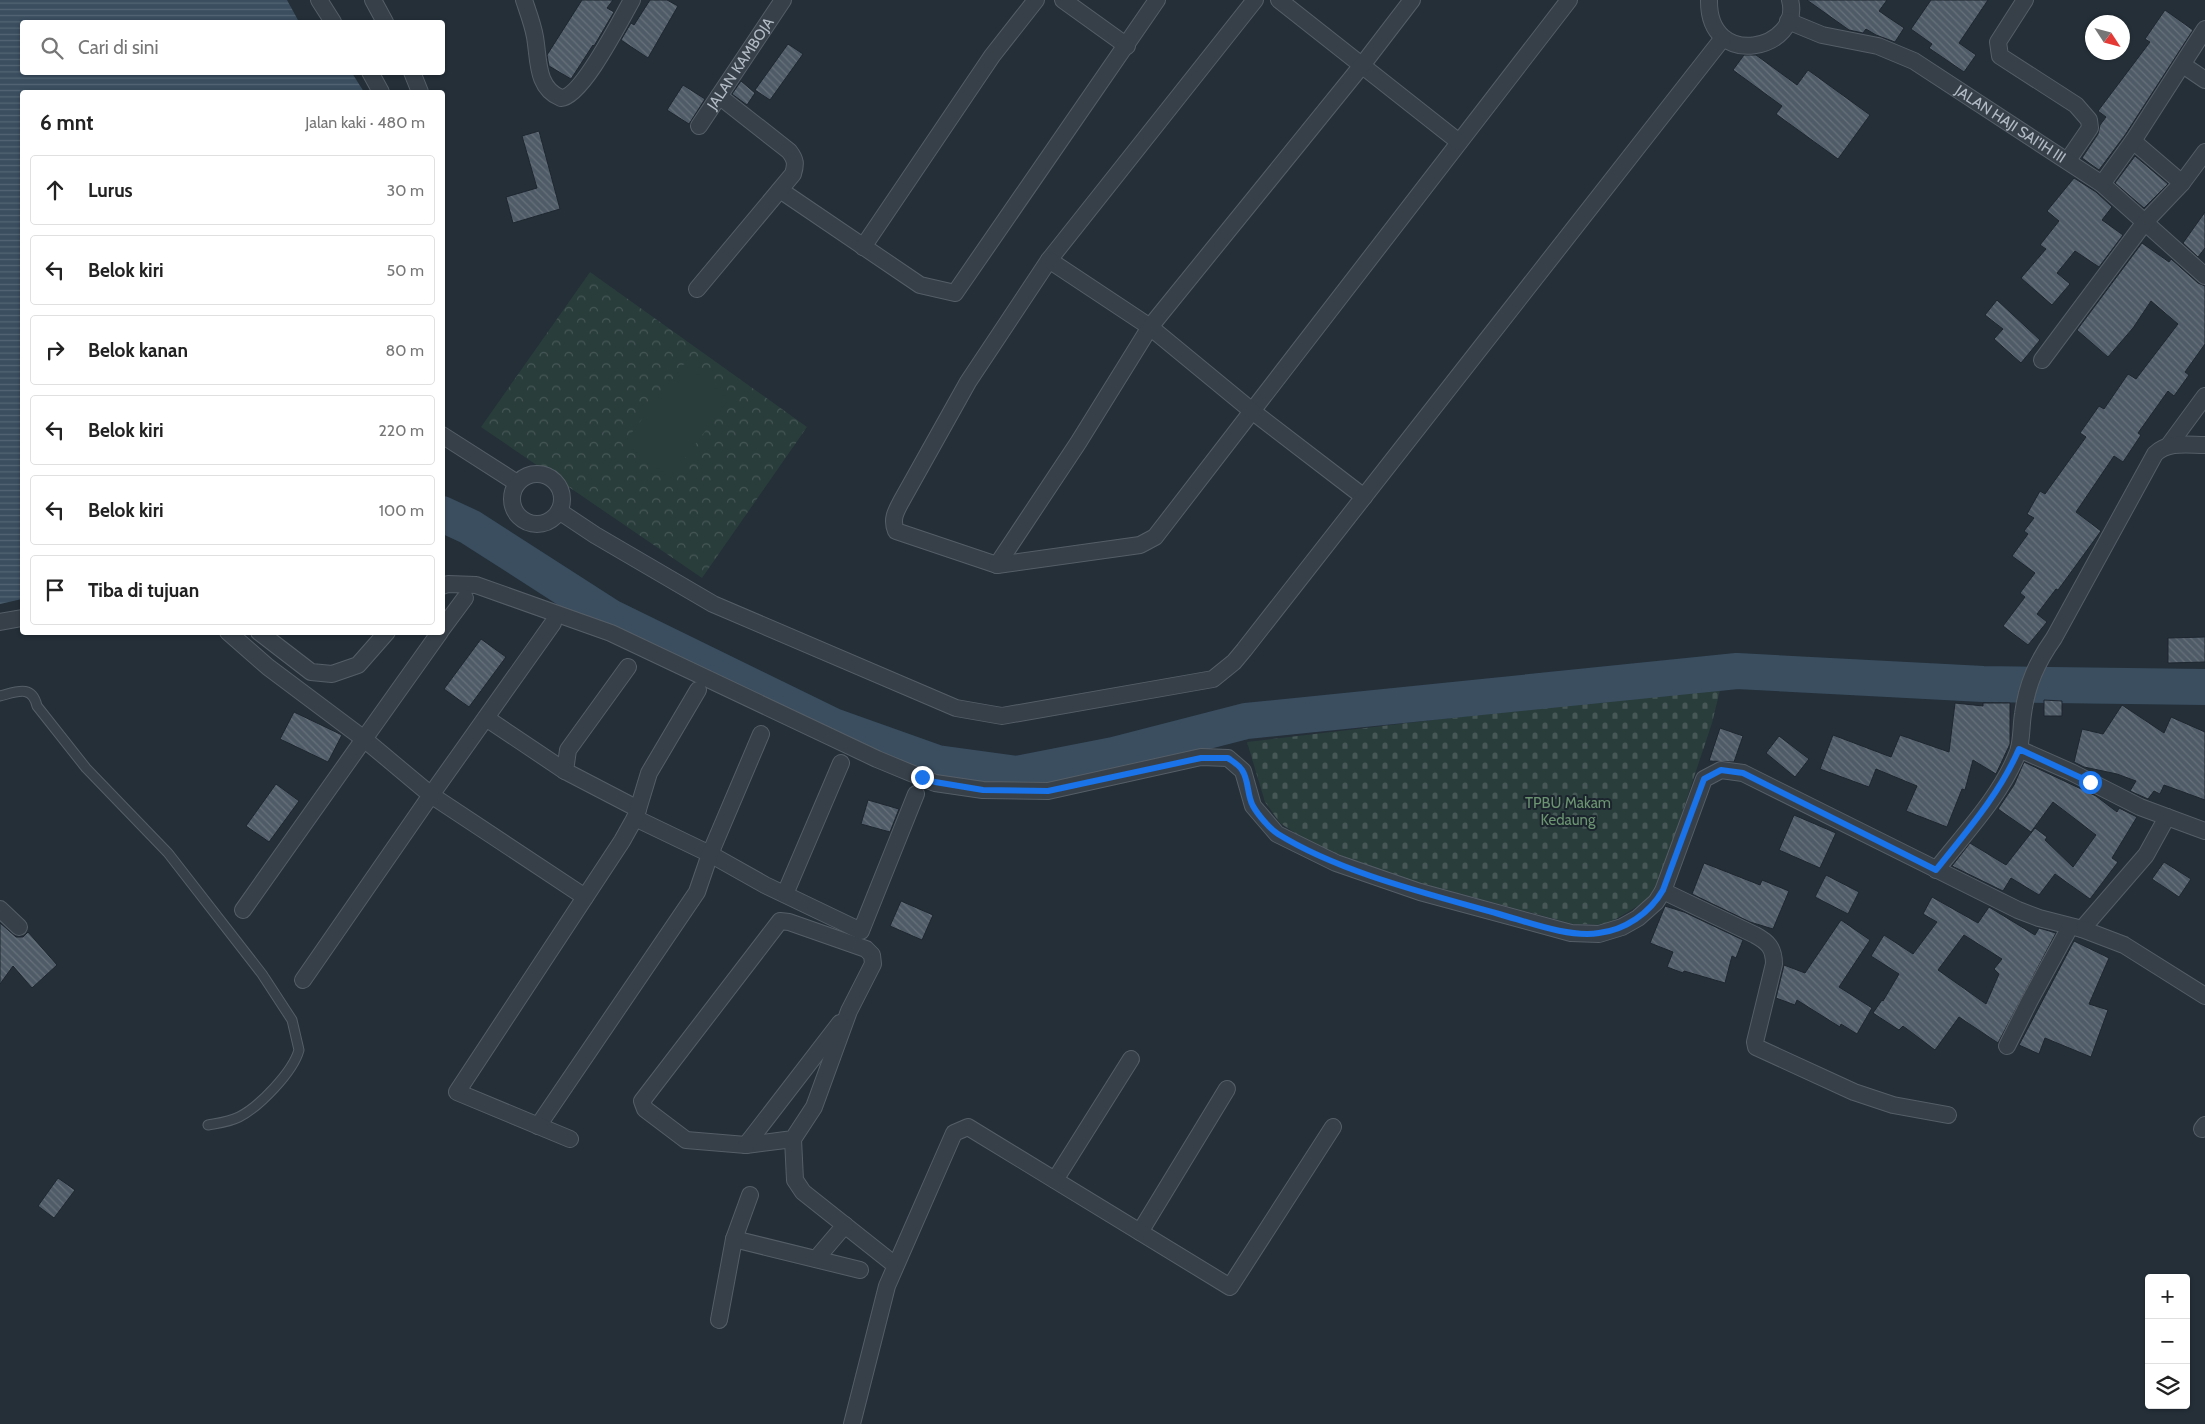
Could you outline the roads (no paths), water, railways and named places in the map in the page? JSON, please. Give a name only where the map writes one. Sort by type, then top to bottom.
[{"type":"street","points":[[319,0],[332,20]]},
{"type":"street","points":[[373,0],[384,20]]},
{"type":"street","points":[[524,0],[534,36],[542,80],[546,87],[561,98],[569,96],[588,74],[632,0]]},
{"type":"street","name":"JALAN KAMBOJA","points":[[699,126],[783,0]]},
{"type":"street","points":[[863,247],[992,56],[1036,0]]},
{"type":"street","points":[[1063,0],[1127,46]]},
{"type":"street","points":[[780,190],[920,285],[954,293],[1127,46],[1157,0]]},
{"type":"street","points":[[1255,0],[1049,260],[968,382],[893,518],[896,531],[997,565],[1140,545],[1155,538],[1569,0]]},
{"type":"street","points":[[1279,0],[1363,64],[1459,142]]},
{"type":"street","points":[[997,565],[1078,443],[1150,326],[1363,64],[1412,0]]},
{"type":"street","points":[[1709,0],[1709,14],[1714,27],[1723,38],[1740,46],[1760,46],[1777,37],[1788,21],[1790,0]]},
{"type":"street","points":[[2025,0],[1998,42],[2000,56],[2076,105],[2089,120],[2090,128],[2068,160]]},
{"type":"street","name":"JALAN HAJI SAI'IH III","points":[[1788,21],[1822,35],[1878,46],[1914,61],[2102,184],[2205,276]]},
{"type":"street","points":[[2102,184],[2133,141],[2205,29]]},
{"type":"street","points":[[559,511],[595,535],[713,604],[956,708],[1002,716],[1213,678],[1234,662],[1723,38]]},
{"type":"street","points":[[2183,65],[2205,80]]},
{"type":"street","points":[[372,75],[380,90]]},
{"type":"street","points":[[413,75],[419,90]]},
{"type":"street","points":[[697,289],[780,190],[792,174],[795,159],[789,151],[719,96]]},
{"type":"street","points":[[2133,141],[2182,183]]},
{"type":"street","points":[[2042,360],[2146,222],[2182,183],[2205,152]]},
{"type":"street","points":[[1049,260],[1150,326],[1252,411],[1364,497]]},
{"type":"street","points":[[2169,445],[2205,396]]},
{"type":"street","points":[[445,436],[517,483]]},
{"type":"street","points":[[1936,870],[1996,793],[2009,772],[2019,749],[2026,694],[2039,659],[2054,638],[2155,454],[2161,448],[2169,445],[2205,445]]},
{"type":"street","points":[[534,474],[551,478],[561,491],[562,503],[559,511],[551,521],[544,524],[535,525],[521,519],[512,505],[512,497],[517,483],[523,478],[534,474]]},
{"type":"street","points":[[445,585],[476,585],[611,633],[870,755],[935,782],[983,790],[1048,791],[1201,758],[1228,758],[1243,771],[1253,806],[1276,834],[1336,862],[1420,892],[1571,933],[1599,934],[1622,927],[1638,918],[1656,902],[1663,890],[1704,779],[1721,770],[1743,773],[2018,910],[2124,945],[2205,996]]},
{"type":"street","points":[[445,625],[464,598]]},
{"type":"street","points":[[0,622],[20,618]]},
{"type":"street","points":[[302,980],[553,623]]},
{"type":"street","points":[[231,635],[268,667],[364,739],[431,795],[585,898]]},
{"type":"street","points":[[263,635],[311,672],[332,674],[358,666],[384,635]]},
{"type":"street","points":[[243,910],[438,635]]},
{"type":"street","points":[[565,771],[568,750],[628,668]]},
{"type":"street","points":[[570,1139],[457,1092],[585,898],[637,814],[650,773],[698,690]]},
{"type":"street","points":[[486,718],[565,771],[637,814],[765,885],[861,931],[916,794]]},
{"type":"street","points":[[538,1126],[697,892],[710,854],[761,734]]},
{"type":"street","points":[[2019,749],[2071,772],[2140,807],[2205,831]]},
{"type":"street","points":[[784,894],[841,763]]},
{"type":"street","points":[[2008,1046],[2028,1002],[2076,928],[2146,855],[2167,817]]},
{"type":"street","points":[[1663,890],[1755,934],[1766,941],[1771,947],[1774,954],[1774,964],[1755,1042],[1756,1047],[1854,1092],[1893,1104],[1948,1115]]},
{"type":"street","points":[[0,909],[19,927]]},
{"type":"street","points":[[793,1146],[746,1145],[686,1140],[645,1109],[642,1101],[780,921],[789,922],[866,949],[872,955],[873,964],[849,1012],[814,1107],[793,1146],[795,1180],[803,1192],[895,1265]]},
{"type":"street","points":[[746,1145],[849,1012]]},
{"type":"street","points":[[1055,1180],[1131,1060]]},
{"type":"street","points":[[1140,1232],[1227,1089]]},
{"type":"street","points":[[852,1424],[887,1286],[954,1132],[968,1127],[1230,1287],[1333,1127]]},
{"type":"street","points":[[719,1320],[734,1239],[750,1195]]},
{"type":"street","points":[[816,1259],[844,1225]]},
{"type":"street","points":[[734,1239],[860,1270]]},
{"type":"lane","points":[[0,696],[21,691],[29,692],[34,696],[36,706],[86,768],[130,816],[168,853],[192,883],[262,974],[292,1020],[299,1050],[286,1072],[267,1095],[248,1112],[231,1120],[208,1126]]},
{"type":"water","points":[[0,0],[287,0],[298,20],[20,20],[20,75],[353,75],[363,90],[20,90],[20,599],[0,604]]},
{"type":"waterway","points":[[445,515],[470,527],[610,617],[833,726],[937,763],[1017,774],[1114,755],[1246,721],[1737,671],[1983,684],[2205,687]]},
{"type":"park label","name":"TPBU Makam Kedaung","points":[[1568,812]]}]
